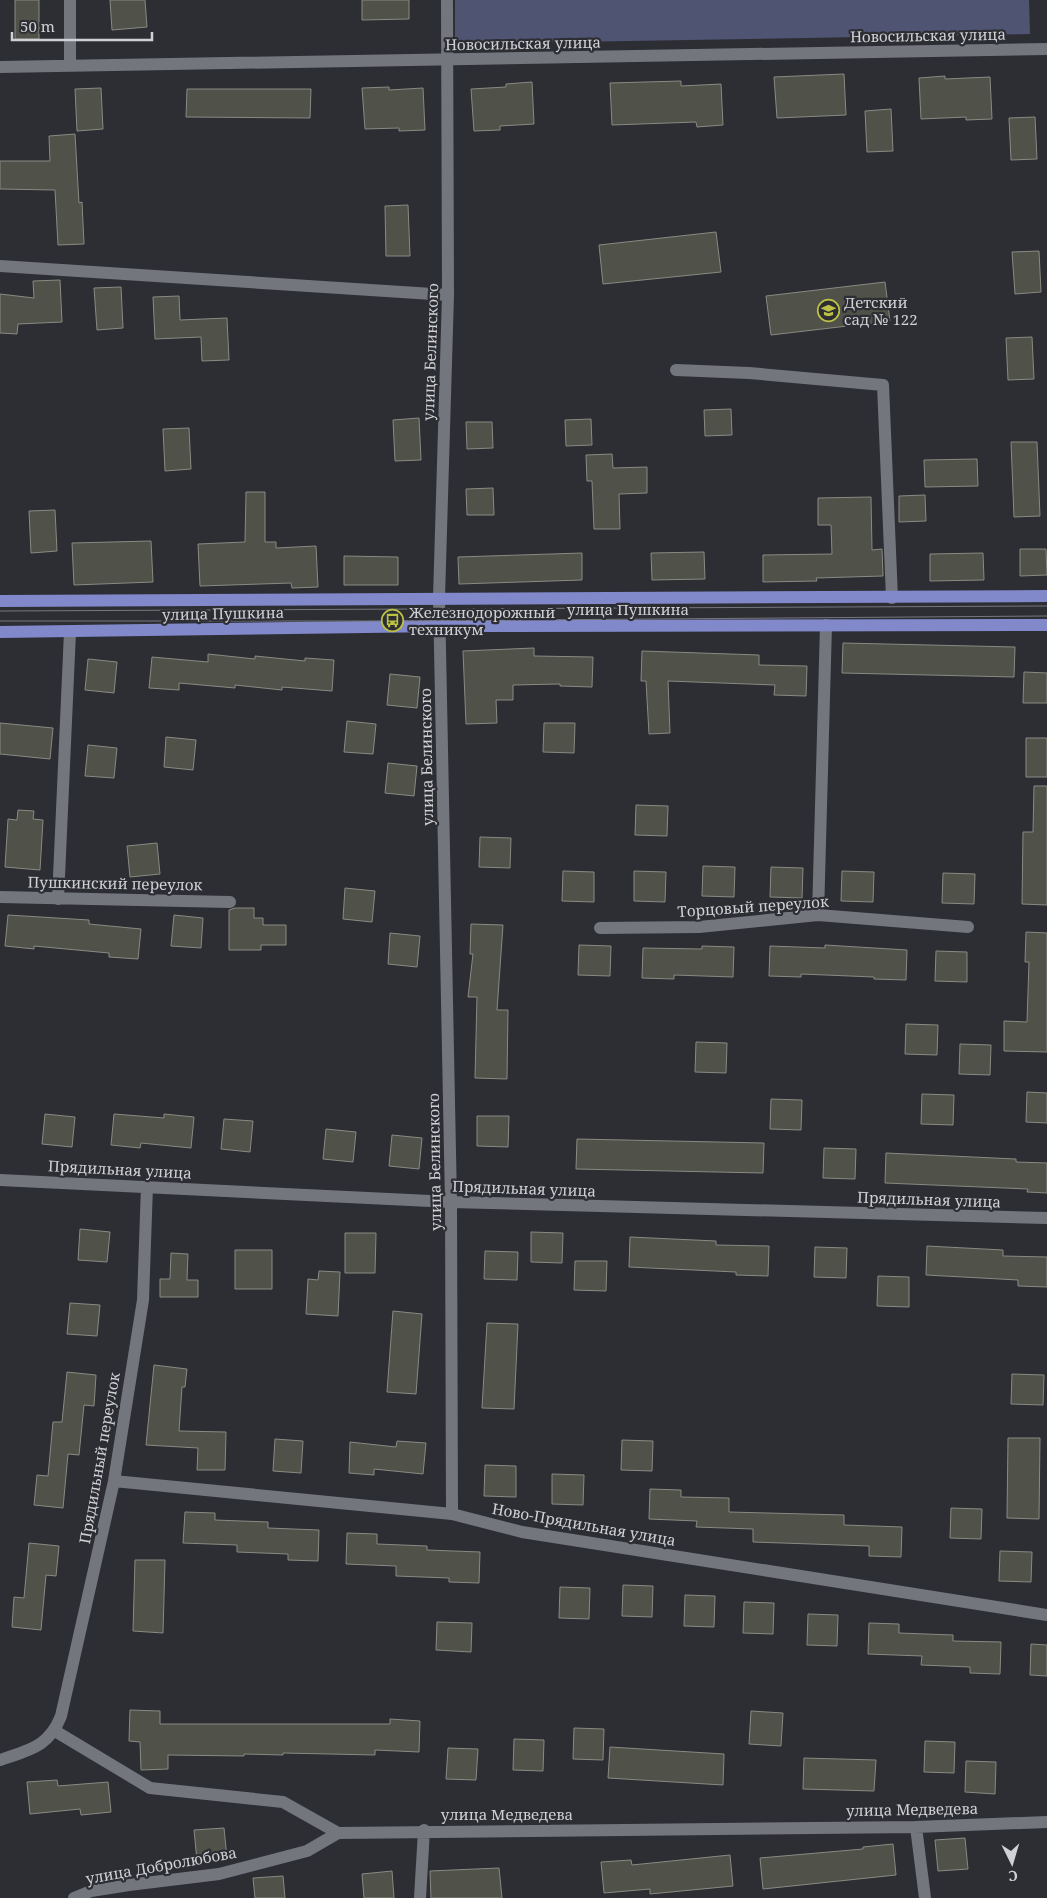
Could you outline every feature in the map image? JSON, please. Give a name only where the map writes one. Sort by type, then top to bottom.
[{"type":"main road","name":"улица Пушкина","points":[[0,602],[1047,596]]},
{"type":"main road","name":"улица Пушкина","points":[[0,632],[440,626],[1047,625]]},
{"type":"street","points":[[70,0],[70,66]]},
{"type":"street","name":"улица Белинского","points":[[447,0],[448,295],[439,598],[451,1202],[452,1514]]},
{"type":"street","name":"Новосильская улица","points":[[0,67],[448,61],[1047,49]]},
{"type":"street","points":[[0,266],[448,295]]},
{"type":"street","points":[[676,370],[748,373],[883,385],[892,598]]},
{"type":"street","points":[[818,915],[826,624]]},
{"type":"street","points":[[58,899],[70,632]]},
{"type":"street","name":"Пушкинский переулок","points":[[0,897],[230,902]]},
{"type":"street","name":"Торцовый переулок","points":[[600,928],[699,927],[818,915],[968,927]]},
{"type":"street","name":"Прядильная улица","points":[[0,1180],[451,1202],[1047,1218]]},
{"type":"street","name":"Прядильный переулок","points":[[55,1731],[61,1716],[114,1481],[143,1300],[147,1186]]},
{"type":"street","name":"Ново-Прядильная улица","points":[[114,1481],[452,1514],[522,1532],[1047,1615]]},
{"type":"street","points":[[0,1760],[34,1748],[47,1740],[55,1731],[150,1788],[283,1802],[338,1833]]},
{"type":"street","name":"улица Медведева","points":[[338,1833],[424,1830],[916,1827],[1047,1822]]},
{"type":"street","points":[[916,1827],[925,1898]]},
{"type":"street","points":[[420,1898],[424,1830]]},
{"type":"street","name":"улица Добролюбова","points":[[74,1898],[91,1891],[219,1874],[307,1851],[338,1833]]},
{"type":"shaded area","points":[[455,0],[1029,0],[1030,34],[455,44]]},
{"type":"building","points":[[15,0],[39,0],[39,39],[15,39]]},
{"type":"building","points":[[110,0],[145,0],[147,27],[112,30]]},
{"type":"building","points":[[362,0],[409,0],[409,19],[362,20]]},
{"type":"building","points":[[844,74],[846,115],[777,118],[774,77]]},
{"type":"building","points":[[945,76],[945,79],[990,77],[992,119],[966,120],[966,117],[921,119],[919,78]]},
{"type":"building","points":[[681,81],[681,86],[721,84],[723,125],[697,127],[696,122],[612,125],[610,83]]},
{"type":"building","points":[[532,82],[534,124],[500,126],[500,130],[474,131],[471,89],[506,87],[506,84]]},
{"type":"building","points":[[389,87],[389,90],[423,88],[425,130],[399,131],[399,128],[365,129],[362,88]]},
{"type":"building","points":[[101,88],[103,129],[77,131],[75,89]]},
{"type":"building","points":[[187,89],[311,89],[310,118],[186,117]]},
{"type":"building","points":[[891,109],[893,151],[867,152],[865,111]]},
{"type":"building","points":[[1035,117],[1037,159],[1011,160],[1009,118]]},
{"type":"building","points":[[75,134],[79,203],[82,202],[84,244],[58,245],[55,190],[0,189],[0,161],[50,161],[49,136]]},
{"type":"building","points":[[408,205],[410,256],[386,256],[385,206]]},
{"type":"building","points":[[716,232],[721,272],[603,284],[599,245]]},
{"type":"building","points":[[1039,251],[1041,292],[1015,294],[1012,252]]},
{"type":"building","points":[[60,280],[62,322],[18,324],[17,334],[0,333],[0,294],[34,298],[33,281]]},
{"type":"building","points":[[885,282],[890,321],[771,335],[766,296]]},
{"type":"building","points":[[121,287],[123,328],[97,330],[94,288]]},
{"type":"building","points":[[179,296],[180,320],[227,318],[229,360],[202,361],[201,337],[155,339],[153,297]]},
{"type":"building","points":[[1032,337],[1034,379],[1008,380],[1006,338]]},
{"type":"building","points":[[731,409],[732,435],[705,436],[704,410]]},
{"type":"building","points":[[419,418],[421,460],[395,461],[393,420]]},
{"type":"building","points":[[591,419],[592,445],[566,446],[565,420]]},
{"type":"building","points":[[466,422],[492,422],[493,448],[467,449]]},
{"type":"building","points":[[189,428],[191,469],[165,471],[163,429]]},
{"type":"building","points":[[1011,442],[1037,442],[1040,516],[1014,517]]},
{"type":"building","points":[[612,454],[613,468],[647,467],[647,493],[619,494],[620,529],[594,529],[592,481],[587,481],[586,455]]},
{"type":"building","points":[[977,459],[978,486],[925,487],[924,460]]},
{"type":"building","points":[[493,488],[494,515],[467,515],[466,489]]},
{"type":"building","points":[[246,492],[265,492],[265,542],[276,542],[276,548],[316,546],[318,587],[292,588],[291,583],[200,586],[198,544],[245,542]]},
{"type":"building","points":[[925,495],[926,521],[899,522],[899,496]]},
{"type":"building","points":[[871,497],[872,550],[882,549],[883,576],[816,578],[817,581],[763,582],[763,555],[832,554],[831,525],[818,525],[818,498]]},
{"type":"building","points":[[55,510],[57,551],[31,553],[29,511]]},
{"type":"building","points":[[151,541],[153,582],[74,585],[72,543]]},
{"type":"building","points":[[1020,549],[1046,549],[1047,575],[1020,576]]},
{"type":"building","points":[[704,552],[705,579],[652,580],[651,553]]},
{"type":"building","points":[[582,553],[582,580],[459,584],[458,557]]},
{"type":"building","points":[[983,553],[984,580],[930,581],[930,554]]},
{"type":"building","points":[[344,556],[398,557],[398,585],[344,585]]},
{"type":"building","points":[[843,643],[1015,647],[1014,677],[842,673]]},
{"type":"building","points":[[534,648],[534,656],[593,657],[592,687],[560,686],[560,684],[513,685],[513,700],[496,700],[497,723],[466,724],[463,651]]},
{"type":"building","points":[[642,651],[759,655],[759,665],[807,666],[806,696],[774,695],[775,685],[668,681],[670,733],[649,734],[646,681],[641,681]]},
{"type":"building","points":[[208,654],[255,659],[255,656],[305,661],[305,658],[334,660],[332,691],[282,687],[282,690],[235,685],[235,688],[179,683],[179,690],[149,688],[152,657],[208,662]]},
{"type":"building","points":[[88,659],[117,662],[114,693],[85,690]]},
{"type":"building","points":[[1024,672],[1047,673],[1047,703],[1023,703]]},
{"type":"building","points":[[390,674],[420,677],[417,708],[387,705]]},
{"type":"building","points":[[347,721],[376,724],[373,754],[344,752]]},
{"type":"building","points":[[0,723],[53,728],[50,759],[0,754]]},
{"type":"building","points":[[544,723],[575,723],[574,753],[543,752]]},
{"type":"building","points":[[166,737],[196,740],[193,770],[164,767]]},
{"type":"building","points":[[1026,738],[1047,738],[1047,777],[1026,777]]},
{"type":"building","points":[[88,745],[117,748],[114,778],[85,776]]},
{"type":"building","points":[[388,763],[417,766],[414,796],[385,793]]},
{"type":"building","points":[[1034,786],[1047,786],[1047,905],[1022,904],[1023,832],[1033,832]]},
{"type":"building","points":[[636,805],[668,806],[667,836],[635,835]]},
{"type":"building","points":[[18,810],[34,811],[33,819],[43,820],[40,870],[5,867],[8,819],[17,820]]},
{"type":"building","points":[[480,837],[511,838],[510,868],[479,867]]},
{"type":"building","points":[[157,843],[160,874],[130,877],[127,846]]},
{"type":"building","points":[[703,866],[735,867],[734,897],[702,896]]},
{"type":"building","points":[[771,867],[803,868],[802,898],[770,897]]},
{"type":"building","points":[[563,871],[594,872],[594,902],[562,901]]},
{"type":"building","points":[[634,871],[666,872],[665,902],[634,901]]},
{"type":"building","points":[[842,871],[874,872],[873,902],[841,901]]},
{"type":"building","points":[[943,873],[975,874],[974,904],[942,903]]},
{"type":"building","points":[[345,888],[375,891],[372,922],[343,919]]},
{"type":"building","points":[[235,908],[254,908],[254,918],[263,918],[263,925],[286,925],[286,945],[261,945],[261,950],[229,950],[229,910]]},
{"type":"building","points":[[8,915],[89,920],[89,924],[141,929],[138,959],[109,957],[109,953],[34,946],[34,949],[5,946]]},
{"type":"building","points":[[174,915],[203,918],[201,948],[171,946]]},
{"type":"building","points":[[471,924],[503,925],[497,1010],[508,1010],[507,1079],[475,1078],[477,997],[468,997],[473,954],[470,954]]},
{"type":"building","points":[[1026,932],[1047,933],[1047,1052],[1004,1051],[1004,1021],[1027,1022],[1029,962],[1025,962]]},
{"type":"building","points":[[390,933],[420,936],[417,967],[388,964]]},
{"type":"building","points":[[579,945],[611,946],[610,976],[578,975]]},
{"type":"building","points":[[825,945],[907,950],[906,980],[801,974],[801,977],[769,976],[770,946],[825,948]]},
{"type":"building","points":[[702,946],[734,947],[733,977],[674,975],[674,979],[642,978],[643,948],[702,949]]},
{"type":"building","points":[[936,951],[967,952],[967,982],[935,981]]},
{"type":"building","points":[[906,1024],[938,1025],[937,1055],[905,1054]]},
{"type":"building","points":[[696,1042],[727,1043],[726,1073],[695,1072]]},
{"type":"building","points":[[960,1044],[991,1045],[990,1075],[959,1074]]},
{"type":"building","points":[[1027,1092],[1047,1093],[1047,1123],[1026,1122]]},
{"type":"building","points":[[922,1094],[954,1095],[953,1125],[921,1124]]},
{"type":"building","points":[[771,1099],[802,1100],[801,1130],[770,1129]]},
{"type":"building","points":[[45,1114],[75,1117],[72,1147],[42,1144]]},
{"type":"building","points":[[114,1114],[164,1118],[164,1114],[194,1117],[191,1148],[141,1143],[140,1148],[111,1145]]},
{"type":"building","points":[[477,1116],[509,1116],[508,1147],[477,1146]]},
{"type":"building","points":[[224,1119],[253,1121],[250,1152],[221,1149]]},
{"type":"building","points":[[326,1129],[356,1132],[353,1162],[323,1159]]},
{"type":"building","points":[[392,1135],[422,1138],[419,1169],[389,1166]]},
{"type":"building","points":[[577,1139],[764,1143],[763,1173],[576,1169]]},
{"type":"building","points":[[824,1148],[856,1149],[855,1179],[823,1178]]},
{"type":"building","points":[[886,1153],[1016,1159],[1016,1162],[1047,1163],[1047,1193],[1027,1192],[1028,1189],[885,1183]]},
{"type":"building","points":[[80,1229],[110,1232],[107,1262],[78,1260]]},
{"type":"building","points":[[531,1232],[563,1233],[562,1263],[531,1262]]},
{"type":"building","points":[[345,1233],[376,1233],[375,1273],[345,1273]]},
{"type":"building","points":[[630,1237],[716,1241],[716,1245],[769,1246],[768,1276],[736,1275],[736,1272],[629,1267]]},
{"type":"building","points":[[927,1246],[1003,1250],[1003,1256],[1047,1257],[1047,1287],[1018,1286],[1018,1280],[926,1275]]},
{"type":"building","points":[[815,1247],[847,1248],[846,1278],[814,1277]]},
{"type":"building","points":[[235,1250],[272,1250],[272,1289],[235,1289]]},
{"type":"building","points":[[485,1251],[518,1252],[517,1280],[484,1279]]},
{"type":"building","points":[[171,1253],[188,1254],[187,1280],[198,1280],[198,1297],[160,1297],[160,1279],[170,1279]]},
{"type":"building","points":[[575,1261],[607,1261],[606,1291],[574,1290]]},
{"type":"building","points":[[319,1271],[340,1272],[338,1316],[306,1314],[308,1279],[318,1280]]},
{"type":"building","points":[[878,1276],[909,1277],[909,1307],[877,1306]]},
{"type":"building","points":[[70,1303],[100,1305],[97,1336],[67,1334]]},
{"type":"building","points":[[393,1311],[422,1314],[416,1394],[387,1392]]},
{"type":"building","points":[[487,1323],[518,1324],[514,1409],[482,1408]]},
{"type":"building","points":[[154,1365],[187,1369],[185,1387],[182,1387],[179,1431],[226,1432],[225,1470],[197,1470],[198,1448],[146,1445]]},
{"type":"building","points":[[67,1372],[96,1375],[94,1406],[84,1405],[79,1455],[68,1454],[63,1508],[34,1505],[37,1475],[48,1476],[53,1422],[62,1422]]},
{"type":"building","points":[[1012,1374],[1044,1375],[1043,1405],[1011,1404]]},
{"type":"building","points":[[1008,1438],[1040,1438],[1039,1519],[1007,1518]]},
{"type":"building","points":[[275,1439],[303,1441],[301,1473],[273,1471]]},
{"type":"building","points":[[622,1440],[653,1441],[652,1471],[621,1470]]},
{"type":"building","points":[[397,1441],[426,1443],[423,1474],[374,1469],[374,1475],[349,1473],[350,1442],[396,1447]]},
{"type":"building","points":[[485,1465],[516,1466],[516,1497],[484,1496]]},
{"type":"building","points":[[552,1474],[584,1475],[583,1505],[552,1504]]},
{"type":"building","points":[[650,1489],[681,1490],[681,1497],[729,1498],[729,1512],[844,1515],[844,1525],[902,1527],[901,1557],[869,1556],[869,1546],[753,1542],[753,1529],[696,1527],[697,1521],[649,1519]]},
{"type":"building","points":[[951,1508],[982,1509],[981,1539],[950,1538]]},
{"type":"building","points":[[185,1512],[215,1513],[215,1520],[268,1522],[268,1528],[319,1530],[318,1561],[288,1560],[288,1554],[237,1552],[237,1545],[183,1543]]},
{"type":"building","points":[[347,1533],[377,1534],[377,1544],[427,1546],[427,1550],[480,1552],[479,1583],[449,1582],[449,1578],[396,1576],[396,1566],[346,1564]]},
{"type":"building","points":[[29,1543],[59,1546],[56,1576],[46,1575],[41,1630],[12,1627],[14,1597],[24,1598]]},
{"type":"building","points":[[1000,1551],[1032,1552],[1031,1582],[999,1581]]},
{"type":"building","points":[[135,1560],[165,1560],[163,1633],[133,1631]]},
{"type":"building","points":[[623,1585],[653,1586],[652,1617],[622,1616]]},
{"type":"building","points":[[560,1587],[590,1588],[589,1619],[559,1618]]},
{"type":"building","points":[[685,1595],[715,1596],[714,1627],[684,1626]]},
{"type":"building","points":[[744,1602],[774,1603],[773,1634],[743,1633]]},
{"type":"building","points":[[808,1614],[838,1615],[837,1646],[807,1645]]},
{"type":"building","points":[[437,1622],[472,1623],[471,1652],[436,1650]]},
{"type":"building","points":[[869,1623],[899,1624],[899,1633],[953,1635],[953,1641],[1001,1642],[1000,1674],[970,1673],[970,1667],[921,1665],[922,1656],[868,1654]]},
{"type":"building","points":[[1031,1644],[1047,1645],[1047,1676],[1030,1675]]},
{"type":"building","points":[[130,1710],[160,1711],[160,1724],[390,1724],[390,1719],[420,1721],[419,1752],[375,1750],[375,1755],[283,1753],[283,1755],[244,1754],[244,1756],[168,1755],[168,1769],[141,1770],[140,1742],[129,1741]]},
{"type":"building","points":[[751,1711],[783,1713],[781,1746],[749,1744]]},
{"type":"building","points":[[574,1728],[604,1729],[603,1760],[573,1759]]},
{"type":"building","points":[[514,1739],[544,1740],[543,1771],[513,1770]]},
{"type":"building","points":[[925,1741],[955,1742],[954,1773],[924,1772]]},
{"type":"building","points":[[610,1747],[724,1754],[723,1785],[608,1778]]},
{"type":"building","points":[[448,1748],[478,1749],[476,1780],[446,1779]]},
{"type":"building","points":[[804,1758],[876,1760],[874,1791],[803,1789]]},
{"type":"building","points":[[966,1761],[996,1762],[995,1794],[965,1792]]},
{"type":"building","points":[[57,1780],[58,1786],[108,1782],[111,1812],[81,1815],[80,1809],[30,1814],[27,1782]]},
{"type":"building","points":[[224,1828],[227,1858],[197,1861],[194,1830]]},
{"type":"building","points":[[965,1838],[968,1869],[938,1871],[935,1840]]},
{"type":"building","points":[[893,1844],[896,1875],[763,1889],[760,1858],[863,1849],[863,1847]]},
{"type":"building","points":[[730,1855],[733,1886],[650,1894],[650,1889],[604,1893],[601,1862],[631,1860],[632,1865]]},
{"type":"building","points":[[499,1868],[502,1898],[431,1898],[430,1871]]},
{"type":"building","points":[[392,1871],[394,1898],[364,1898],[362,1874]]},
{"type":"building","points":[[283,1876],[285,1898],[255,1898],[253,1878]]},
{"type":"tram line","points":[[0,611],[1047,606]]},
{"type":"tram line","points":[[0,621],[393,621],[1047,616]]},
{"type":"place","name":"Детский сад № 122","points":[[828,311]]},
{"type":"place","name":"Железнодорожный техникум","points":[[393,621]]}]
